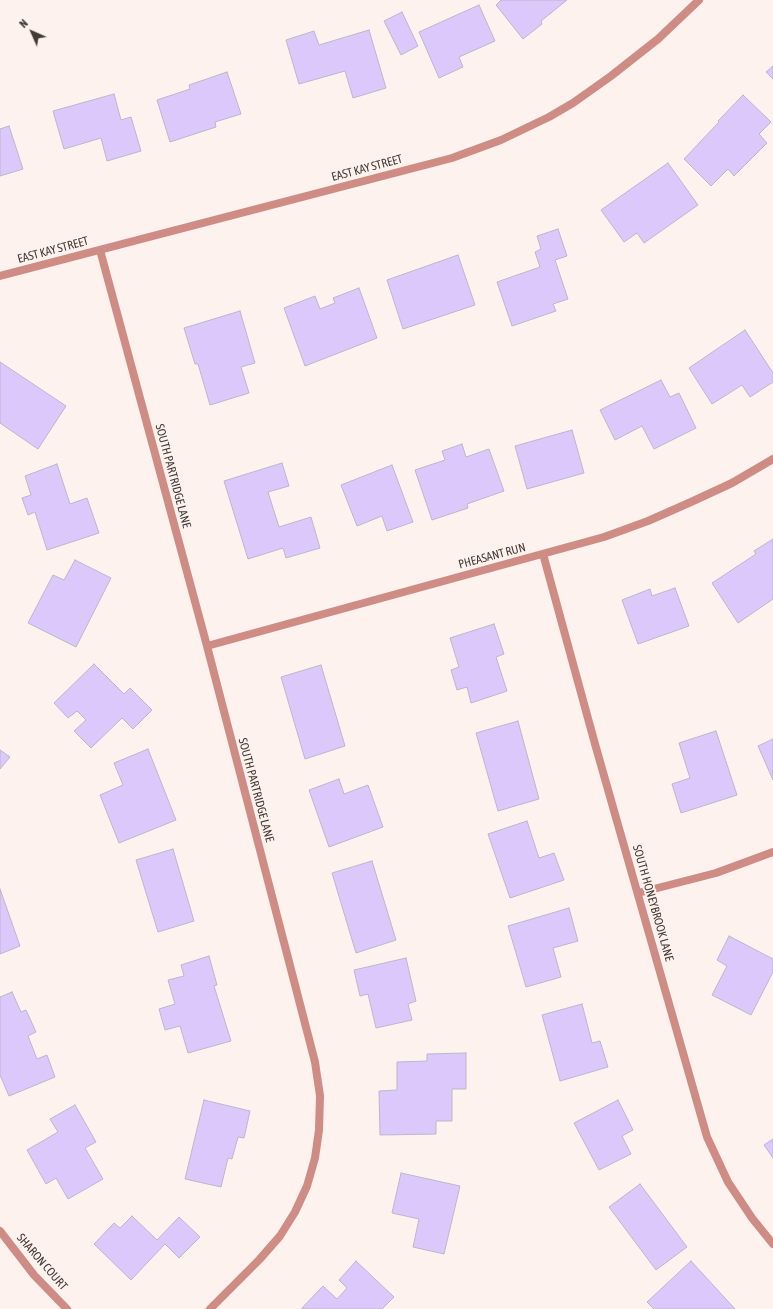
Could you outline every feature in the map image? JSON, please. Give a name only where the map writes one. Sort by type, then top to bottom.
[{"type":"street","name":"EAST KAY STREET","points":[[0,276],[452,158],[501,140],[549,117],[573,103],[611,76],[670,29],[699,0]]},
{"type":"street","name":"SOUTH PARTRIDGE LANE","points":[[100,250],[207,646],[315,1062],[320,1096],[319,1130],[315,1158],[307,1186],[295,1212],[280,1236],[259,1260],[210,1309]]},
{"type":"street","name":"PHEASANT RUN","points":[[207,646],[604,537],[648,521],[691,502],[732,483],[773,459]]},
{"type":"street","name":"SOUTH HONEYBROOK LANE","points":[[544,554],[595,744],[707,1137],[728,1182],[752,1218],[773,1244]]},
{"type":"street","points":[[638,893],[716,873],[773,852]]},
{"type":"street","name":"SHARON COURT","points":[[0,1231],[34,1275],[67,1309]]},
{"type":"building","points":[[501,0],[567,0],[541,21],[542,24],[523,39],[496,5]]},
{"type":"building","points":[[479,5],[495,41],[459,57],[463,67],[439,78],[419,32]]},
{"type":"building","points":[[402,12],[418,46],[401,55],[384,21]]},
{"type":"building","points":[[369,30],[386,88],[353,98],[345,71],[299,84],[286,40],[314,31],[319,45]]},
{"type":"building","points":[[773,66],[773,79],[766,72]]},
{"type":"building","points":[[227,72],[241,114],[215,122],[216,127],[170,142],[157,100],[190,89],[189,85]]},
{"type":"building","points":[[114,94],[121,120],[131,117],[141,151],[107,161],[101,138],[64,149],[53,111]]},
{"type":"building","points":[[743,95],[771,122],[759,134],[767,143],[734,176],[728,169],[711,186],[684,159]]},
{"type":"building","points":[[9,126],[23,169],[0,176],[0,129]]},
{"type":"building","points":[[668,163],[698,205],[644,243],[637,233],[624,242],[601,210]]},
{"type":"building","points":[[558,229],[567,256],[555,260],[568,299],[553,304],[556,311],[512,326],[497,282],[540,267],[535,252],[541,249],[537,236]]},
{"type":"building","points":[[458,255],[475,305],[403,329],[387,280]]},
{"type":"building","points":[[359,288],[377,338],[305,366],[284,308],[315,296],[320,309],[335,303],[333,298]]},
{"type":"building","points":[[240,311],[255,363],[241,367],[249,393],[210,405],[198,364],[195,364],[184,328]]},
{"type":"building","points":[[745,330],[773,373],[773,382],[750,397],[742,385],[712,404],[689,368]]},
{"type":"building","points":[[0,362],[66,406],[38,449],[0,423]]},
{"type":"building","points":[[661,380],[670,397],[679,393],[696,428],[654,449],[642,426],[615,440],[600,410]]},
{"type":"building","points":[[572,430],[584,473],[527,489],[515,446]]},
{"type":"building","points":[[462,444],[466,457],[489,449],[504,491],[467,504],[468,508],[432,520],[415,470],[445,460],[442,451]]},
{"type":"building","points":[[282,463],[289,486],[268,492],[279,527],[311,517],[320,548],[286,558],[283,548],[248,559],[224,481]]},
{"type":"building","points":[[57,464],[70,504],[87,498],[99,533],[47,550],[35,512],[28,515],[22,498],[31,495],[25,476]]},
{"type":"building","points":[[392,465],[413,522],[387,531],[382,516],[357,526],[341,485]]},
{"type":"building","points":[[773,539],[773,599],[738,623],[712,583],[756,554],[754,551]]},
{"type":"building","points":[[75,560],[111,578],[76,647],[28,623],[53,575],[64,580]]},
{"type":"building","points":[[675,588],[689,626],[638,644],[622,600],[650,589],[652,596]]},
{"type":"building","points":[[494,624],[504,654],[496,657],[507,691],[471,703],[467,687],[457,690],[451,670],[459,667],[450,638]]},
{"type":"building","points":[[94,664],[124,694],[130,688],[152,710],[133,729],[122,718],[91,748],[74,731],[86,720],[77,711],[68,718],[54,703]]},
{"type":"building","points":[[321,665],[345,746],[305,759],[281,677]]},
{"type":"building","points":[[518,721],[539,799],[498,811],[476,733]]},
{"type":"building","points":[[716,731],[737,795],[681,813],[672,784],[690,778],[679,743]]},
{"type":"building","points":[[773,739],[773,780],[758,746]]},
{"type":"building","points":[[148,749],[176,820],[119,843],[100,795],[123,785],[114,763]]},
{"type":"building","points":[[0,750],[10,757],[0,769]]},
{"type":"building","points":[[339,779],[344,794],[368,785],[383,827],[329,847],[309,790]]},
{"type":"building","points":[[527,821],[539,858],[554,853],[564,880],[510,898],[488,834]]},
{"type":"building","points":[[173,849],[194,921],[158,932],[136,860]]},
{"type":"building","points":[[372,861],[396,940],[356,953],[332,873]]},
{"type":"building","points":[[0,889],[20,946],[0,954]]},
{"type":"building","points":[[569,908],[578,941],[553,948],[561,977],[526,987],[508,926]]},
{"type":"building","points":[[729,936],[773,959],[773,972],[751,1015],[712,995],[727,966],[717,960]]},
{"type":"building","points":[[209,956],[217,985],[214,986],[231,1041],[188,1053],[180,1026],[165,1030],[159,1009],[175,1004],[168,980],[184,976],[181,965]]},
{"type":"building","points":[[406,958],[416,1001],[408,1004],[412,1020],[376,1028],[368,994],[360,996],[354,970]]},
{"type":"building","points":[[12,992],[21,1012],[26,1010],[36,1032],[28,1036],[37,1059],[47,1055],[55,1077],[9,1096],[0,1075],[0,997]]},
{"type":"building","points":[[582,1004],[592,1043],[600,1041],[608,1067],[560,1081],[542,1015]]},
{"type":"building","points":[[466,1053],[466,1089],[452,1089],[452,1121],[436,1121],[436,1134],[380,1135],[379,1091],[397,1090],[397,1062],[427,1061],[427,1054]]},
{"type":"building","points":[[204,1100],[250,1111],[244,1138],[238,1137],[232,1159],[228,1158],[221,1187],[185,1179]]},
{"type":"building","points":[[618,1100],[633,1130],[622,1136],[631,1154],[599,1170],[574,1123]]},
{"type":"building","points":[[75,1105],[96,1142],[85,1148],[103,1179],[68,1199],[56,1178],[46,1184],[27,1150],[58,1132],[50,1119]]},
{"type":"building","points":[[773,1139],[773,1158],[764,1145]]},
{"type":"building","points":[[401,1173],[460,1186],[444,1254],[413,1247],[419,1219],[392,1213]]},
{"type":"building","points":[[640,1184],[687,1247],[656,1270],[609,1207]]},
{"type":"building","points":[[132,1216],[157,1240],[179,1217],[200,1237],[179,1258],[165,1244],[131,1280],[94,1244],[114,1223],[120,1228]]},
{"type":"building","points":[[356,1261],[394,1297],[382,1309],[301,1309],[323,1286],[337,1299],[347,1288],[339,1280]]},
{"type":"building","points":[[691,1261],[735,1309],[654,1309],[647,1302]]}]
